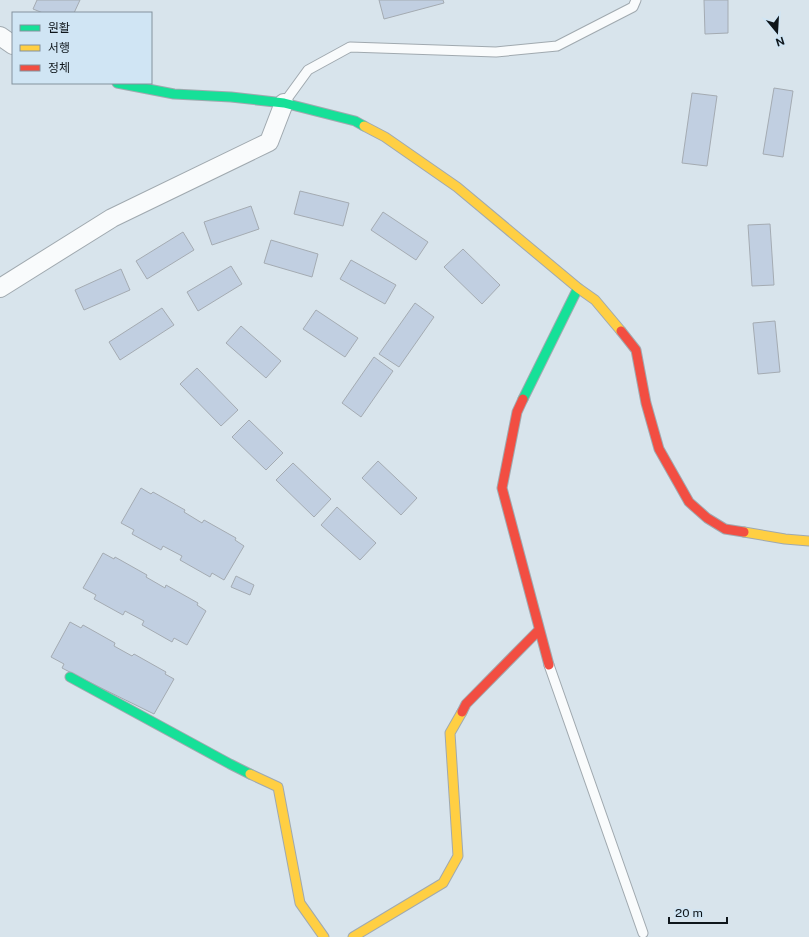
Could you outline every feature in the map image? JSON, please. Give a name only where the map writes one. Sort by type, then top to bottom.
[{"type":"street","points":[[0,36],[12,44]]},
{"type":"street","points":[[122,84],[174,94],[231,97],[284,103],[355,121],[385,137],[457,187],[578,288],[595,300],[632,344],[636,350],[646,403],[659,449],[689,502],[707,518],[725,529],[785,539],[809,541]]},
{"type":"street","points":[[0,288],[112,218],[269,142],[284,103]]},
{"type":"street","points":[[549,666],[502,488],[517,412],[578,288]]},
{"type":"street","points":[[353,937],[442,883],[458,856],[450,733],[466,704],[539,630]]},
{"type":"street","points":[[70,677],[230,764],[278,787],[300,903],[324,937]]},
{"type":"lane","points":[[284,103],[308,70],[350,47],[496,52],[557,46],[633,7],[636,0]]},
{"type":"lane","points":[[549,666],[643,933]]},
{"type":"building","points":[[37,0],[80,0],[74,12],[40,12],[33,9]]},
{"type":"building","points":[[379,0],[443,0],[444,3],[384,19]]},
{"type":"building","points":[[704,0],[728,0],[728,33],[705,34]]},
{"type":"building","points":[[774,88],[793,91],[783,157],[763,154]]},
{"type":"building","points":[[692,93],[717,96],[707,166],[682,163]]},
{"type":"building","points":[[300,191],[349,203],[343,226],[294,214]]},
{"type":"building","points":[[251,206],[259,229],[212,245],[204,222]]},
{"type":"building","points":[[383,212],[428,242],[416,260],[371,230]]},
{"type":"building","points":[[770,224],[774,285],[752,286],[748,225]]},
{"type":"building","points":[[183,232],[194,250],[147,279],[136,261]]},
{"type":"building","points":[[271,240],[318,254],[312,277],[264,263]]},
{"type":"building","points":[[463,249],[500,285],[482,304],[444,267]]},
{"type":"building","points":[[351,260],[396,285],[385,304],[340,279]]},
{"type":"building","points":[[231,266],[242,284],[198,311],[187,292]]},
{"type":"building","points":[[121,269],[130,290],[84,310],[75,290]]},
{"type":"building","points":[[415,303],[434,317],[399,367],[379,354]]},
{"type":"building","points":[[162,308],[174,325],[120,360],[109,342]]},
{"type":"building","points":[[316,310],[358,338],[345,357],[303,329]]},
{"type":"building","points":[[775,321],[780,372],[758,374],[753,323]]},
{"type":"building","points":[[241,326],[281,361],[266,378],[226,343]]},
{"type":"building","points":[[374,357],[393,371],[361,417],[342,403]]},
{"type":"building","points":[[197,368],[238,410],[221,426],[180,384]]},
{"type":"building","points":[[249,420],[283,453],[266,470],[232,437]]},
{"type":"building","points":[[378,461],[417,498],[401,515],[362,478]]},
{"type":"building","points":[[293,463],[331,499],[314,517],[276,480]]},
{"type":"building","points":[[141,488],[151,494],[153,492],[185,510],[184,512],[202,523],[204,520],[236,538],[235,540],[244,546],[224,580],[212,573],[210,577],[180,560],[182,556],[163,546],[161,550],[132,534],[134,530],[121,523]]},
{"type":"building","points":[[337,507],[376,543],[360,560],[321,525]]},
{"type":"building","points":[[103,553],[114,559],[115,557],[147,575],[146,577],[165,588],[166,585],[198,603],[197,605],[206,611],[187,645],[174,638],[172,642],[142,625],[144,621],[125,611],[123,615],[94,599],[96,595],[83,588]]},
{"type":"building","points":[[236,576],[254,585],[250,595],[231,587]]},
{"type":"building","points":[[70,622],[81,628],[83,625],[115,643],[114,646],[132,656],[134,654],[166,672],[165,674],[174,679],[154,714],[62,668],[64,664],[51,657]]},
{"type":"traffic: fast","points":[[122,84],[174,94],[231,97],[284,103],[355,121],[364,126]]},
{"type":"traffic: fast","points":[[523,399],[578,288]]},
{"type":"traffic: fast","points":[[70,677],[250,774]]},
{"type":"traffic: slow","points":[[364,126],[385,137],[457,187],[578,288],[595,300],[621,331]]},
{"type":"traffic: slow","points":[[744,532],[785,539],[809,541]]},
{"type":"traffic: slow","points":[[353,937],[443,883],[458,856],[450,733],[462,712]]},
{"type":"traffic: slow","points":[[250,774],[278,787],[300,903],[324,937]]},
{"type":"traffic: jam","points":[[621,331],[636,350],[646,403],[659,449],[689,502],[707,518],[725,529],[744,532]]},
{"type":"traffic: jam","points":[[523,399],[517,412],[502,488],[549,665]]},
{"type":"traffic: jam","points":[[462,712],[466,704],[539,630]]}]
